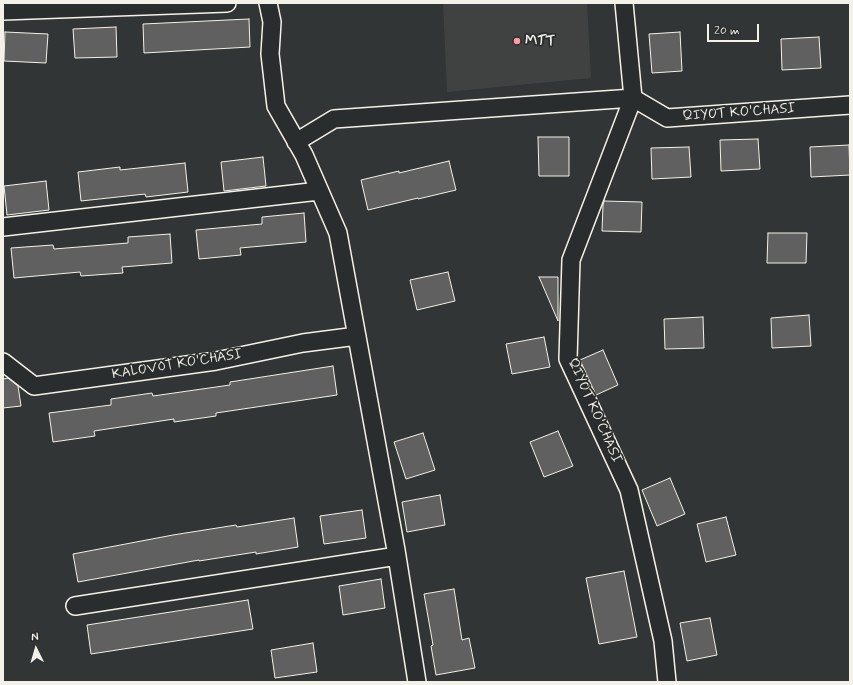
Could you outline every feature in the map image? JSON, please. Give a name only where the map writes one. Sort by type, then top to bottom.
[{"type":"street","points":[[3,11],[227,3]]},
{"type":"street","points":[[268,3],[272,22],[270,54],[276,106],[304,155],[338,233],[397,556],[417,682]]},
{"type":"street","name":"QIYOT KO'CHASI","points":[[624,3],[633,98],[571,260],[568,359],[629,490],[663,641],[667,682]]},
{"type":"street","points":[[296,142],[334,118],[633,98]]},
{"type":"street","name":"QIYOT KO'CHASI","points":[[633,98],[667,118],[850,105]]},
{"type":"street","points":[[3,227],[320,191]]},
{"type":"street","name":"KALOVOT KO'CHASI","points":[[3,362],[34,386],[216,361],[304,343],[357,336]]},
{"type":"street","points":[[75,606],[397,556]]},
{"type":"shaded area","name":"MTT","points":[[443,3],[587,3],[591,78],[447,92]]},
{"type":"building","points":[[249,19],[250,47],[144,53],[143,24]]},
{"type":"building","points":[[116,27],[117,57],[75,58],[73,29]]},
{"type":"building","points":[[5,32],[48,34],[46,63],[4,61]]},
{"type":"building","points":[[680,32],[682,71],[652,73],[649,34]]},
{"type":"building","points":[[819,37],[821,68],[782,70],[781,39]]},
{"type":"building","points":[[538,137],[569,137],[569,176],[539,176]]},
{"type":"building","points":[[758,139],[760,169],[721,171],[720,140]]},
{"type":"building","points":[[849,145],[850,175],[811,177],[810,147]]},
{"type":"building","points":[[689,147],[691,177],[652,179],[651,148]]},
{"type":"building","points":[[263,157],[266,186],[224,191],[221,162]]},
{"type":"building","points":[[449,161],[456,190],[368,210],[361,180]]},
{"type":"building","points":[[185,163],[188,192],[146,197],[145,194],[81,201],[78,172],[120,167],[120,170]]},
{"type":"building","points":[[46,181],[49,210],[7,215],[4,186]]},
{"type":"building","points":[[604,201],[642,202],[641,232],[602,231]]},
{"type":"building","points":[[304,213],[306,242],[240,248],[241,255],[199,259],[196,230],[262,224],[262,217]]},
{"type":"building","points":[[768,233],[807,233],[806,263],[767,263]]},
{"type":"building","points":[[170,234],[172,263],[122,267],[123,273],[81,276],[80,272],[14,278],[11,248],[53,245],[54,249],[128,243],[128,237]]},
{"type":"building","points":[[448,272],[455,301],[417,310],[410,280]]},
{"type":"building","points":[[539,277],[558,277],[558,321]]},
{"type":"building","points":[[809,315],[811,346],[772,348],[771,318]]},
{"type":"building","points":[[703,317],[704,348],[665,349],[664,319]]},
{"type":"building","points":[[544,337],[550,367],[512,374],[506,344]]},
{"type":"building","points":[[603,350],[618,385],[596,395],[580,360]]},
{"type":"building","points":[[333,366],[337,395],[216,413],[216,416],[174,422],[174,419],[94,431],[95,436],[53,442],[49,413],[111,405],[111,399],[152,393],[153,396],[230,385],[230,382]]},
{"type":"building","points":[[8,378],[18,386],[21,406],[3,408],[3,379]]},
{"type":"building","points":[[558,431],[573,466],[544,477],[530,442]]},
{"type":"building","points":[[423,433],[435,470],[406,479],[394,442]]},
{"type":"building","points":[[670,478],[685,514],[657,526],[642,490]]},
{"type":"building","points":[[440,495],[445,525],[407,532],[402,502]]},
{"type":"building","points":[[362,510],[366,538],[324,544],[320,516]]},
{"type":"building","points":[[726,517],[736,555],[706,562],[697,524]]},
{"type":"building","points":[[294,518],[298,547],[256,554],[256,552],[199,560],[78,582],[73,554],[173,535]]},
{"type":"building","points":[[624,571],[637,637],[599,644],[586,578]]},
{"type":"building","points":[[381,579],[385,608],[343,615],[339,586]]},
{"type":"building","points":[[454,589],[462,640],[469,638],[475,668],[436,675],[431,646],[433,645],[424,594]]},
{"type":"building","points":[[248,600],[253,629],[91,654],[87,625]]},
{"type":"building","points":[[710,618],[717,655],[687,661],[680,623]]},
{"type":"building","points":[[313,643],[317,672],[275,678],[271,650]]},
{"type":"place","name":"MTT","points":[[517,41]]}]
